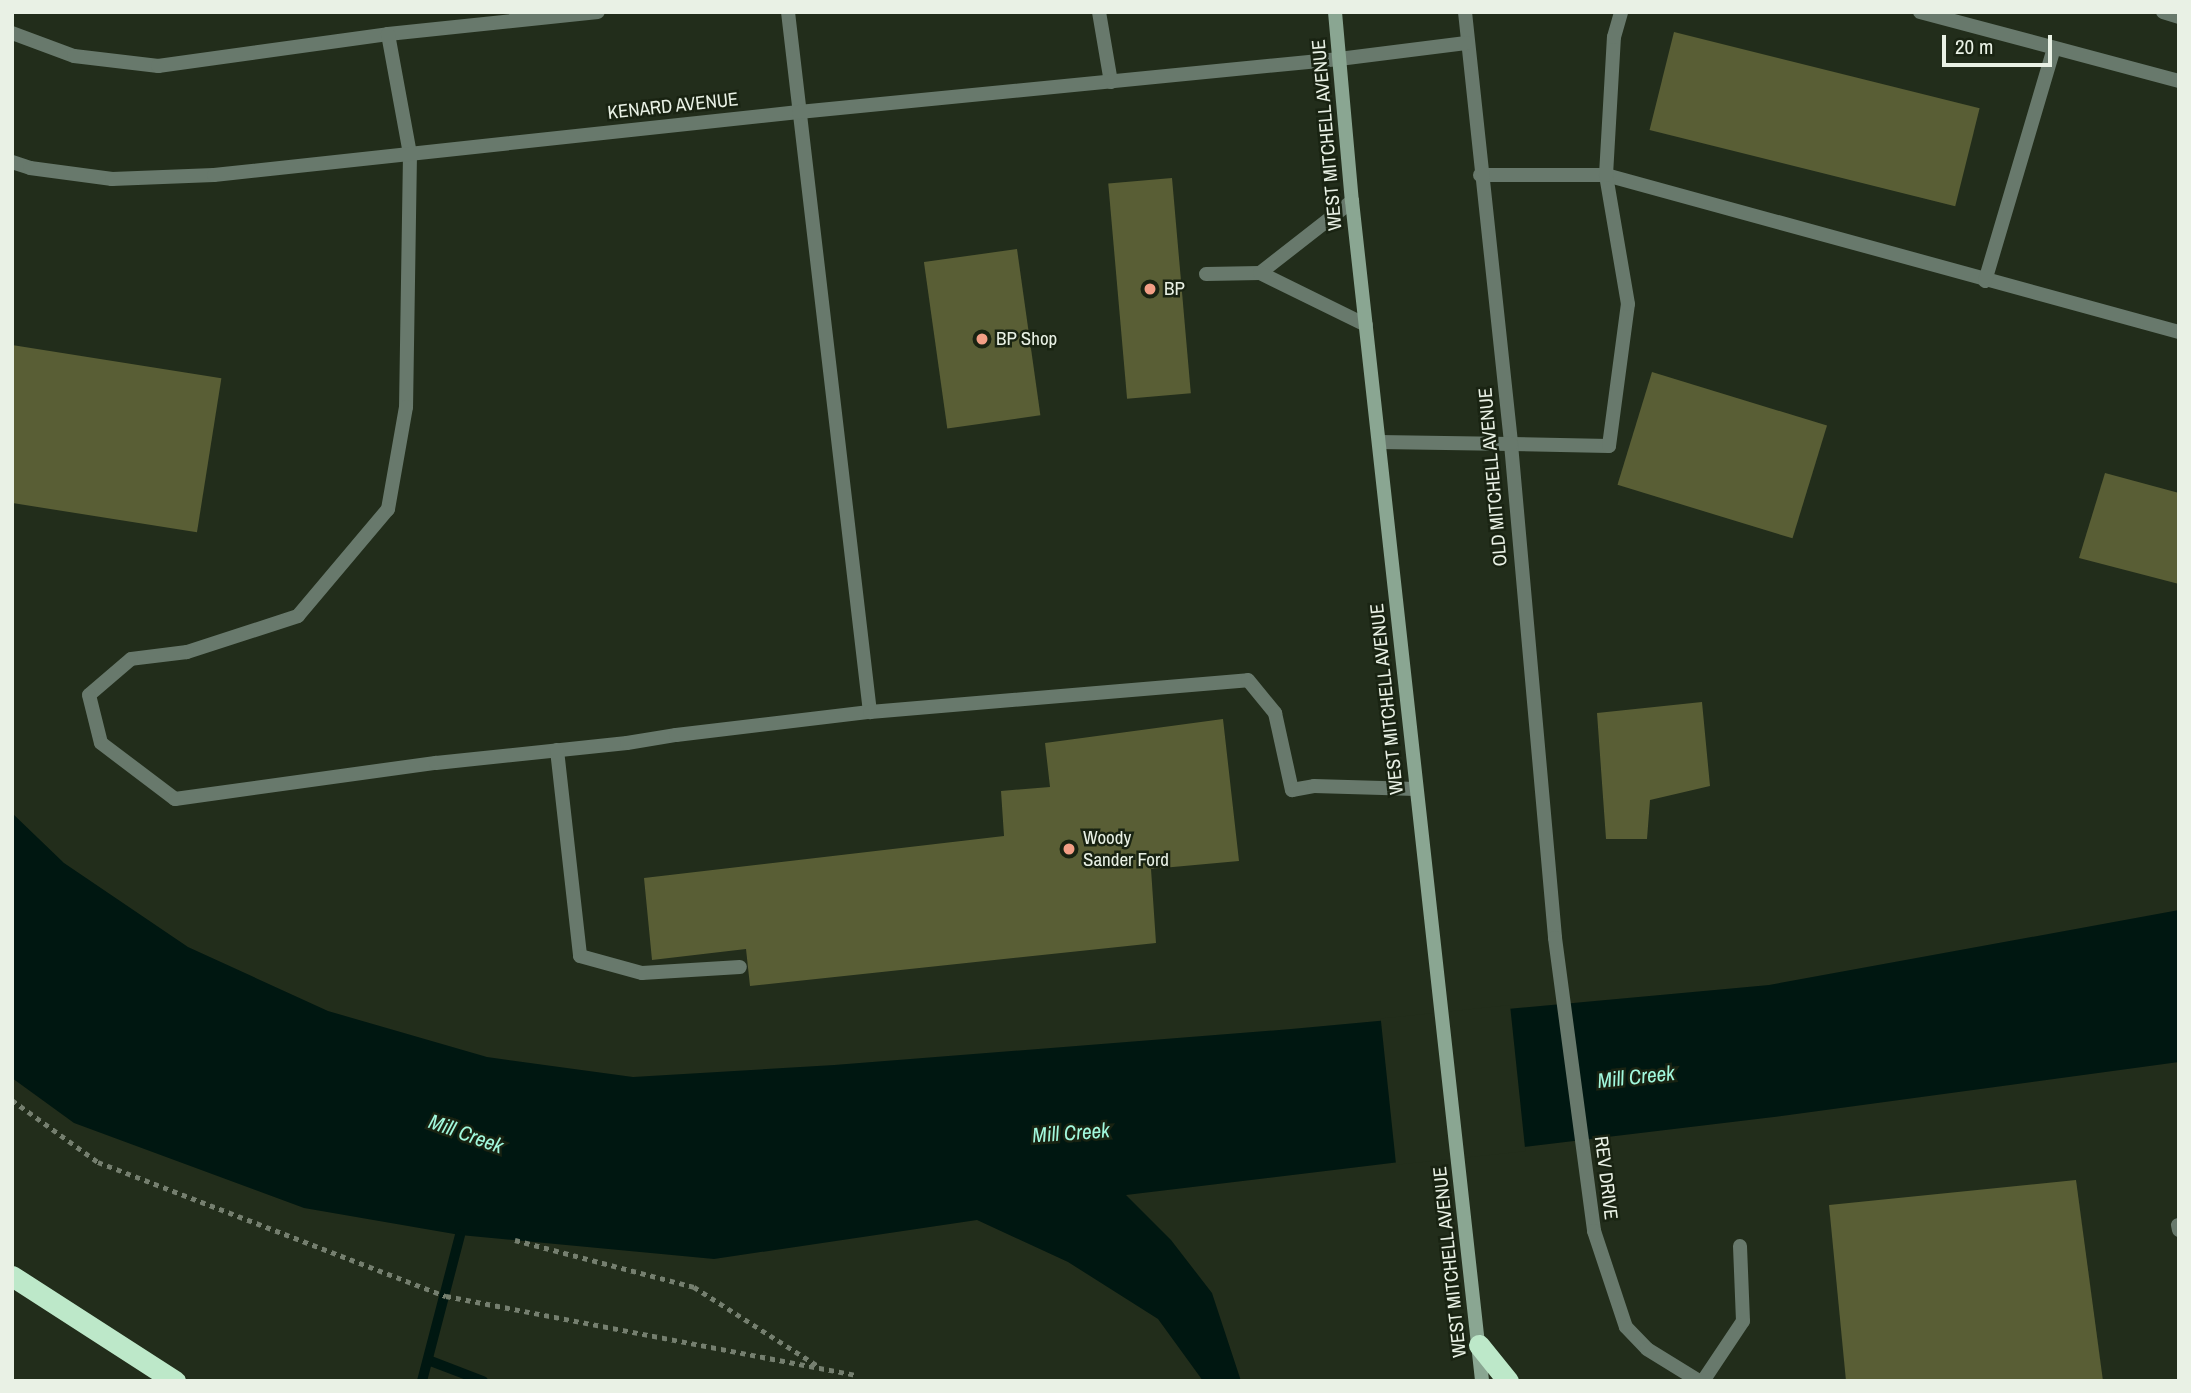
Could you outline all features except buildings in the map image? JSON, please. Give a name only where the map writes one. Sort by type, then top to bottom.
[{"type":"highway","points":[[12,1276],[175,1381]]},
{"type":"highway","points":[[1479,1346],[1508,1381]]},
{"type":"main road","name":"WEST MITCHELL AVENUE","points":[[1335,12],[1352,201],[1482,1381]]},
{"type":"street","points":[[12,33],[74,55],[158,66],[388,34],[598,12]]},
{"type":"street","points":[[788,12],[870,712]]},
{"type":"street","points":[[1098,12],[1111,82]]},
{"type":"street","name":"OLD MITCHELL AVENUE","points":[[1465,12],[1480,175],[1511,444],[1555,938]]},
{"type":"street","points":[[1379,442],[1609,446],[1628,304],[1606,174],[1614,37],[1621,12]]},
{"type":"street","points":[[1920,12],[2179,81]]},
{"type":"street","points":[[2163,12],[2179,17]]},
{"type":"street","points":[[388,34],[410,154],[405,407],[388,509],[298,616],[187,652],[131,659],[89,695],[101,743],[174,799],[436,762],[870,712],[1248,680],[1275,713],[1292,790],[1314,786],[1416,789]]},
{"type":"street","points":[[1339,59],[1466,43]]},
{"type":"street","points":[[1985,281],[2054,48]]},
{"type":"street","name":"KENARD AVENUE","points":[[12,162],[30,168],[112,179],[214,175],[799,112],[1339,59]]},
{"type":"street","points":[[1480,175],[1606,174],[1985,281],[2179,332]]},
{"type":"street","points":[[1260,273],[1352,201]]},
{"type":"street","points":[[1206,274],[1260,273],[1366,325]]},
{"type":"street","points":[[557,750],[580,956],[642,973],[740,967]]},
{"type":"street","name":"REV DRIVE","points":[[1555,938],[1594,1231],[1626,1327],[1647,1349],[1701,1381]]},
{"type":"street","points":[[1701,1381],[1743,1321],[1740,1246]]},
{"type":"path","points":[[12,1100],[98,1162],[446,1296],[855,1375]]},
{"type":"path","points":[[515,1240],[694,1287],[821,1368]]},
{"type":"water","name":"Mill Creek","points":[[12,813],[64,863],[188,947],[328,1011],[487,1057],[633,1077],[834,1065],[1291,1029],[1769,985],[2179,910],[2179,1062],[1774,1117],[1126,1195],[1171,1240],[1212,1293],[1241,1381],[1203,1381],[1158,1319],[1068,1262],[977,1220],[714,1259],[460,1235],[304,1208],[74,1123],[12,1078]]},
{"type":"pier","points":[[1510,1005],[1525,1151],[1396,1165],[1381,1019]]},
{"type":"waterway","points":[[422,1381],[460,1235]]},
{"type":"waterway","points":[[428,1360],[483,1381]]},
{"type":"place","name":"BP","points":[[1150,289]]},
{"type":"place","name":"BP Shop","points":[[982,339]]},
{"type":"place","name":"Woody Sander Ford","points":[[1069,849]]}]
